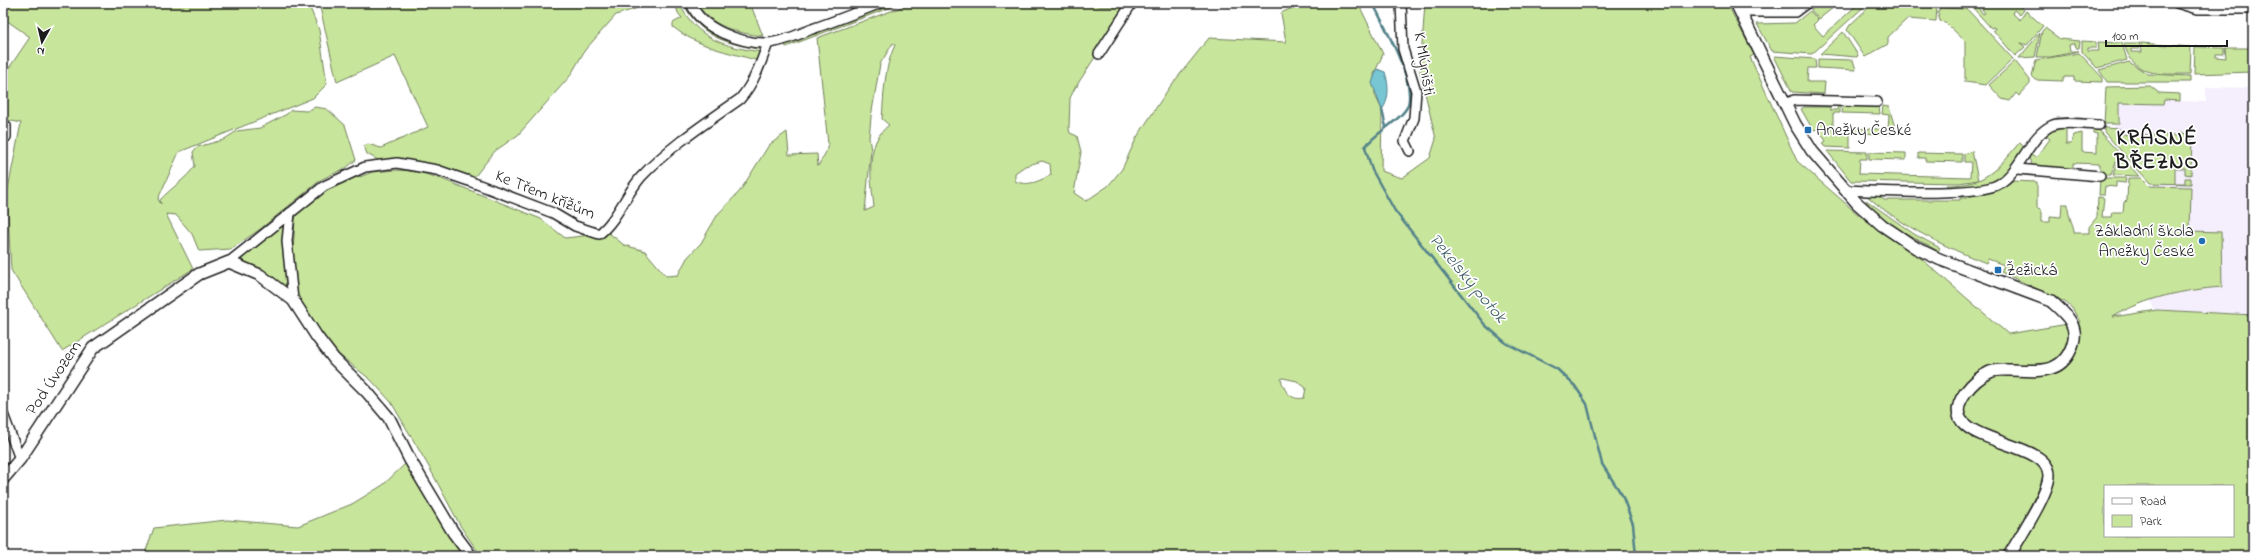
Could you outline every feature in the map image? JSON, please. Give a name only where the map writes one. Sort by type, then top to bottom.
[{"type":"street","points":[[691,3],[693,9],[714,30],[740,39],[768,43],[792,37],[881,3]]},
{"type":"street","points":[[1099,54],[1132,3]]},
{"type":"street","name":"K Mlýništi","points":[[1401,3],[1404,49],[1416,91],[1414,118],[1406,141],[1410,151]]},
{"type":"street","points":[[1807,3],[1795,12],[1738,7],[1760,56],[1795,124],[1812,151],[1844,190],[1882,225],[1916,248],[1939,259],[2051,301],[2074,325],[2074,339],[2070,354],[2062,364],[2049,370],[1991,371],[1975,383],[1960,402],[1958,411],[1965,424],[1980,435],[2026,450],[2040,458],[2047,468],[2049,475],[2045,490],[2009,556]]},
{"type":"street","points":[[2176,3],[2197,9],[2253,9]]},
{"type":"street","name":"Ke Třem křížům","points":[[290,213],[324,186],[365,167],[398,163],[437,170],[553,213],[575,226],[599,234],[606,228],[627,194],[642,177],[678,143],[740,99],[748,90],[768,43]]},
{"type":"street","points":[[1786,104],[1794,100],[1877,102]]},
{"type":"street","points":[[1844,190],[1971,191],[1998,185],[2017,169],[2039,134],[2054,124],[2099,125]]},
{"type":"street","points":[[3,126],[6,126],[6,136]]},
{"type":"street","points":[[2017,169],[2100,176]]},
{"type":"street","points":[[290,213],[229,262],[260,275],[293,300],[317,337],[334,359],[367,392],[389,418],[418,474],[453,532],[471,556]]},
{"type":"street","points":[[290,213],[287,241],[293,300]]},
{"type":"street","name":"Pod Úvozem","points":[[3,479],[20,459],[93,348],[199,274],[229,262]]},
{"type":"street","points":[[3,414],[20,459]]},
{"type":"shaded area","name":"Základní škola Anežky České","points":[[2150,86],[2159,93],[2180,94],[2180,101],[2206,102],[2206,87],[2253,88],[2253,315],[2154,310],[2150,300],[2153,183],[2114,139],[2114,125],[2104,124],[2106,87]]},
{"type":"green space","points":[[3,3],[308,3],[319,30],[327,84],[313,98],[179,152],[158,199],[161,204],[160,200],[195,166],[193,152],[197,147],[223,140],[237,131],[260,128],[287,114],[291,110],[307,111],[315,107],[327,109],[345,125],[356,160],[346,168],[322,179],[259,230],[231,249],[199,251],[192,234],[176,215],[166,214],[193,269],[62,351],[11,270],[7,194],[21,123],[3,119],[3,77],[30,37],[3,18]]},
{"type":"green space","points":[[319,3],[653,3],[616,15],[585,50],[570,76],[518,135],[495,151],[472,180],[410,160],[378,160],[367,154],[364,146],[368,144],[381,148],[428,127],[395,56],[337,82]]},
{"type":"green space","points":[[675,3],[679,3],[694,25],[713,39],[724,44],[762,52],[759,61],[714,48],[683,34],[673,27],[673,23],[682,18],[678,13]]},
{"type":"green space","points":[[683,3],[701,26],[712,33],[727,40],[757,46],[762,50],[737,45],[716,37],[698,24],[690,15]]},
{"type":"green space","points":[[697,3],[750,3],[763,36],[734,31],[717,23],[703,11]]},
{"type":"green space","points":[[892,3],[902,3],[786,47],[785,44]]},
{"type":"green space","points":[[913,3],[1093,3],[1100,6],[1128,6],[1077,85],[1078,86],[1076,86],[1070,98],[1069,129],[1070,133],[1077,136],[1081,152],[1074,193],[1086,201],[1108,186],[1122,169],[1137,137],[1169,88],[1209,38],[1286,42],[1281,13],[1303,3],[1358,3],[1383,54],[1374,74],[1375,95],[1382,110],[1381,171],[1402,178],[1430,158],[1436,139],[1420,72],[1425,3],[1727,3],[1754,55],[1750,57],[1797,161],[1860,216],[1923,260],[2008,334],[2080,322],[2072,308],[2065,302],[2001,272],[2004,265],[1988,259],[1986,263],[1939,243],[1895,217],[1867,196],[1877,194],[1884,200],[1960,200],[1960,198],[1967,198],[1967,195],[1998,190],[2012,181],[2037,182],[2037,208],[2041,209],[2041,222],[2050,222],[2050,216],[2061,217],[2062,204],[2068,204],[2074,233],[2089,233],[2089,227],[2097,217],[2098,197],[2104,198],[2102,217],[2111,217],[2112,212],[2123,212],[2124,202],[2127,201],[2128,178],[2141,178],[2149,186],[2191,187],[2190,231],[2221,232],[2222,287],[2194,290],[2166,296],[2139,304],[2113,317],[2157,310],[2253,315],[2253,556],[481,556],[461,527],[429,467],[391,402],[371,380],[328,346],[297,297],[293,252],[295,219],[298,212],[324,188],[359,173],[360,177],[372,172],[395,170],[415,171],[442,179],[541,219],[565,238],[609,233],[624,245],[645,251],[666,276],[678,275],[687,258],[701,243],[718,214],[740,191],[769,145],[787,132],[789,155],[817,154],[818,166],[826,152],[828,144],[817,38]],"holes":[[[893,43],[895,45],[891,54],[885,81],[882,119],[889,125],[881,133],[872,152],[871,174],[874,207],[865,211],[871,150],[869,138],[871,117],[880,64]],[[1042,161],[1050,164],[1051,175],[1029,183],[1020,183],[1015,181],[1015,173],[1025,166]],[[1283,378],[1297,381],[1306,388],[1304,398],[1295,398],[1289,394],[1284,387],[1281,379]]]},
{"type":"green space","points":[[1820,3],[1839,3],[1819,19],[1811,10]]},
{"type":"green space","points":[[1859,3],[1868,3],[1812,54],[1772,51],[1757,24],[1795,23],[1810,11],[1818,20],[1813,25],[1823,36]]},
{"type":"green space","points":[[1977,3],[2017,3],[2024,10],[2020,15],[2014,10],[2012,13],[2020,20],[2026,11],[2043,26],[2027,45],[2020,43],[2025,47],[2015,56],[1993,30],[1995,29],[1994,27],[1991,28],[1973,8],[1975,4],[1983,14],[1985,13]]},
{"type":"green space","points":[[1869,7],[1937,8],[1936,21],[1907,19],[1888,37],[1888,44],[1865,57],[1847,30],[1850,25]]},
{"type":"green space","points":[[1940,8],[1967,9],[2013,59],[1986,85],[1965,82],[1965,41],[1945,22],[1940,21],[1938,14]]},
{"type":"green space","points":[[2045,28],[2060,39],[2080,41],[2079,48],[2076,48],[2075,43],[2069,45],[2070,51],[2079,51],[2051,57],[2037,57],[2042,31]]},
{"type":"green space","points":[[1843,32],[1858,55],[1857,57],[1820,54]]},
{"type":"green space","points":[[2040,33],[2035,57],[2019,58]]},
{"type":"green space","points":[[2082,41],[2096,42],[2096,48],[2088,48],[2088,51],[2099,51],[2098,42],[2122,43],[2127,60],[2097,68],[2082,52]]},
{"type":"green space","points":[[2124,43],[2140,43],[2139,49],[2131,49],[2131,52],[2142,52],[2141,43],[2191,47],[2190,74],[2149,72],[2134,63],[2128,54]]},
{"type":"green space","points":[[2195,47],[2224,48],[2224,54],[2216,54],[2216,57],[2226,58],[2225,48],[2253,48],[2253,72],[2194,74]]},
{"type":"green space","points":[[2079,53],[2102,77],[2102,82],[2074,81],[2074,77],[2063,77],[2063,81],[2036,80],[2032,76],[2036,60]]},
{"type":"green space","points":[[1774,56],[1815,59],[1816,68],[1808,68],[1807,82],[1825,82],[1824,94],[1792,92]]},
{"type":"green space","points":[[1818,59],[1853,60],[1856,70],[1818,68]]},
{"type":"green space","points":[[2015,61],[2030,80],[2030,84],[2019,96],[2016,93],[2010,101],[2002,99],[1989,85]]},
{"type":"green space","points":[[2129,62],[2148,74],[2190,76],[2190,82],[2107,82],[2099,70]]},
{"type":"green space","points":[[2150,86],[2159,93],[2180,94],[2180,101],[2164,100],[2163,104],[2119,103],[2119,124],[2104,124],[2106,87]]},
{"type":"green space","points":[[1838,106],[1840,107],[1840,113],[1833,113],[1833,128],[1888,129],[1889,115],[1882,114],[1883,106],[1889,107],[1896,131],[1893,134],[1850,133],[1850,148],[1825,147],[1822,144],[1826,141],[1818,129],[1813,130],[1801,109],[1804,107],[1830,107],[1830,110],[1837,110]]},
{"type":"green space","points":[[1843,106],[1879,107],[1880,114],[1842,113]]},
{"type":"green space","points":[[2066,127],[2066,144],[2071,144],[2074,135],[2082,133],[2082,152],[2097,153],[2097,134],[2093,133],[2093,127],[2098,127],[2101,133],[2119,153],[2111,175],[2100,175],[2100,164],[2073,163],[2073,169],[2038,168],[2032,165],[2029,158],[2031,155],[2036,158],[2050,139],[2046,136],[2052,131]]},
{"type":"green space","points":[[2104,128],[2120,129],[2120,134],[2177,136],[2177,133],[2192,134],[2191,175],[2185,174],[2185,168],[2175,168],[2175,183],[2185,183],[2185,178],[2191,178],[2191,184],[2150,183],[2104,132]]},
{"type":"green space","points":[[2020,142],[2026,148],[2023,148],[2017,156],[2019,158],[1996,180],[1979,186],[1947,187],[1947,185],[1960,185],[1981,179],[1997,168]]},
{"type":"green space","points":[[1827,151],[1867,152],[1867,159],[1860,159],[1859,174],[1970,177],[1971,162],[1964,162],[1964,154],[1972,151],[1978,180],[1959,183],[1851,181]]},
{"type":"green space","points":[[1869,152],[1906,153],[1906,160],[1869,159]]},
{"type":"green space","points":[[1918,153],[1962,154],[1962,162],[1925,161],[1925,158],[1918,158]]},
{"type":"green space","points":[[2120,155],[2139,176],[2113,175]]},
{"type":"green space","points":[[2100,178],[2126,178],[2125,183],[2116,182],[2116,187],[2105,186],[2104,195],[2099,195]]},
{"type":"green space","points":[[1866,200],[1914,234],[1940,248],[1938,251],[1909,235],[1878,214]]},
{"type":"green space","points":[[285,220],[289,294],[237,259]]},
{"type":"green space","points":[[406,463],[449,535],[464,556],[144,556],[154,528],[227,520],[298,526],[352,504],[383,485]]},
{"type":"water","points":[[1377,69],[1385,72],[1387,81],[1388,96],[1382,110],[1372,83]]},
{"type":"waterway","name":"Pekelský potok","points":[[1373,3],[1392,40],[1404,72],[1408,86],[1409,99],[1406,109],[1402,114],[1365,147],[1372,170],[1395,211],[1485,325],[1506,343],[1557,369],[1575,386],[1587,404],[1602,464],[1622,495],[1633,524],[1636,556]]},
{"type":"waterway","points":[[1382,110],[1386,127]]},
{"type":"place","name":"Anežky České","points":[[1808,130]]},
{"type":"place","name":"Základní škola Anežky České","points":[[2202,241]]},
{"type":"place","name":"Žežická","points":[[1998,270]]},
{"type":"district","name":"KRÁSNÉ BŘEZNO","points":[[2157,151]]}]
